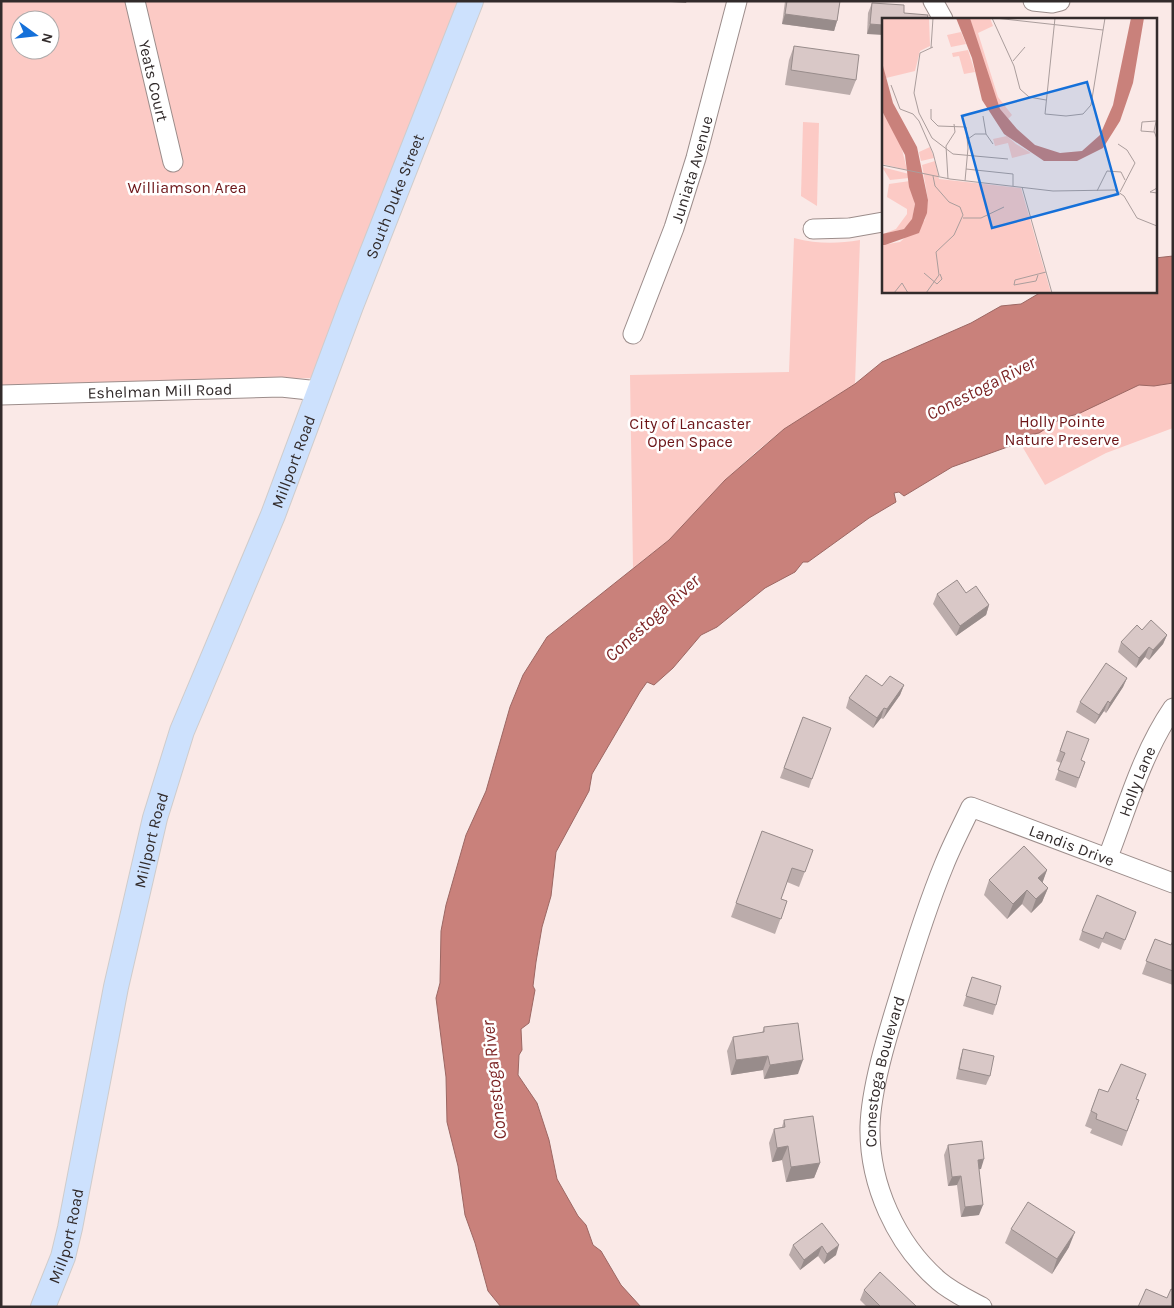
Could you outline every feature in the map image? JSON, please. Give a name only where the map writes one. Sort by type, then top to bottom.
[{"type":"main road","name":"South Duke Street","points":[[319,391],[471,1]]},
{"type":"main road","name":"Millport Road","points":[[43,1307],[63,1257],[70,1228],[116,987],[154,818],[182,731],[200,684],[273,515],[319,391]]},
{"type":"street","name":"Yeats Court","points":[[135,1],[172,162]]},
{"type":"street","name":"Juniata Avenue","points":[[633,334],[674,228],[688,184],[737,1]]},
{"type":"street","points":[[933,1],[942,18]]},
{"type":"street","points":[[1032,1],[1052,3],[1060,1]]},
{"type":"street","points":[[813,229],[849,228],[882,222]]},
{"type":"street","name":"Eshelman Mill Road","points":[[1,395],[281,387],[319,391]]},
{"type":"street","name":"Holly Lane","points":[[1108,858],[1147,756],[1162,723],[1173,708]]},
{"type":"street","name":"Landis Drive","points":[[971,807],[1173,882]]},
{"type":"street","name":"Conestoga Boulevard","points":[[971,807],[944,863],[908,964],[880,1072],[870,1126],[876,1176],[884,1201],[900,1235],[913,1254],[941,1283],[982,1307]]},
{"type":"green space","name":"Williamson Area","points":[[1,1],[458,1],[312,378],[1,386]]},
{"type":"green space","points":[[803,122],[819,123],[817,206],[801,196]]},
{"type":"green space","name":"City of Lancaster Open Space","points":[[794,238],[827,243],[860,240],[855,384],[784,429],[757,451],[725,480],[669,540],[633,568],[630,375],[789,372]]},
{"type":"green space","name":"Holly Pointe Nature Preserve","points":[[1173,349],[1173,428],[1106,453],[1045,485],[1003,414]]},
{"type":"water","name":"Conestoga River","points":[[1173,256],[1173,383],[1154,386],[1139,385],[1078,414],[1062,418],[1039,433],[1023,436],[1013,445],[952,467],[904,496],[899,492],[894,493],[896,502],[869,518],[808,562],[803,562],[795,572],[765,588],[717,627],[701,635],[673,668],[654,685],[647,682],[640,692],[592,774],[589,791],[556,852],[551,896],[542,927],[536,962],[533,986],[535,990],[529,1023],[521,1029],[522,1050],[519,1055],[518,1075],[537,1103],[549,1140],[557,1179],[578,1216],[586,1225],[593,1245],[601,1251],[621,1285],[641,1307],[501,1307],[488,1291],[465,1215],[458,1166],[447,1122],[446,1077],[436,998],[440,983],[441,931],[446,905],[466,835],[486,791],[510,707],[523,675],[547,637],[669,540],[725,480],[784,429],[855,384],[882,362],[971,323],[1001,306],[1021,304],[1041,292],[1156,292],[1156,258]]},
{"type":"building","points":[[787,1],[840,1],[837,21],[785,14]]},
{"type":"building","points":[[872,3],[904,5],[904,13],[928,15],[927,18],[882,18],[882,25],[870,24]]},
{"type":"building","points":[[794,46],[859,55],[856,80],[791,70]]},
{"type":"building","points":[[957,580],[966,593],[976,586],[989,605],[960,626],[937,594]]},
{"type":"building","points":[[1151,620],[1167,635],[1153,650],[1149,647],[1139,658],[1121,642],[1137,625],[1142,630]]},
{"type":"building","points":[[1106,663],[1127,678],[1110,703],[1108,701],[1099,715],[1080,702]]},
{"type":"building","points":[[866,675],[882,686],[890,676],[904,685],[887,709],[884,708],[877,718],[849,698]]},
{"type":"building","points":[[803,717],[831,728],[812,779],[784,768]]},
{"type":"building","points":[[1067,731],[1089,739],[1081,760],[1085,762],[1079,778],[1058,770],[1065,753],[1060,751]]},
{"type":"building","points":[[762,831],[813,850],[805,872],[792,868],[781,899],[787,901],[781,919],[736,903]]},
{"type":"building","points":[[1024,846],[1047,870],[1038,878],[1048,888],[1036,899],[1027,890],[1013,904],[989,880]]},
{"type":"building","points":[[1097,895],[1136,912],[1125,940],[1106,932],[1103,939],[1082,931]]},
{"type":"building","points":[[1155,939],[1171,945],[1173,941],[1173,971],[1146,961]]},
{"type":"building","points":[[972,977],[1001,986],[996,1005],[966,996]]},
{"type":"building","points":[[798,1023],[803,1060],[770,1065],[768,1056],[736,1060],[733,1037],[764,1032],[764,1027]]},
{"type":"building","points":[[963,1049],[994,1056],[990,1076],[959,1069]]},
{"type":"building","points":[[1121,1064],[1146,1074],[1136,1099],[1139,1100],[1127,1131],[1096,1119],[1097,1114],[1091,1111],[1099,1089],[1108,1092]]},
{"type":"building","points":[[813,1116],[820,1163],[791,1167],[788,1146],[777,1148],[774,1129],[785,1127],[784,1120]]},
{"type":"building","points":[[982,1141],[984,1159],[978,1160],[983,1205],[965,1207],[961,1176],[952,1177],[948,1145]]},
{"type":"building","points":[[1028,1202],[1075,1232],[1057,1259],[1011,1229]]},
{"type":"building","points":[[822,1223],[839,1245],[827,1254],[822,1246],[804,1260],[793,1245]]},
{"type":"building","points":[[880,1272],[917,1307],[881,1307],[864,1290]]},
{"type":"building","points":[[1146,1289],[1167,1298],[1171,1289],[1173,1290],[1173,1307],[1138,1307]]}]
